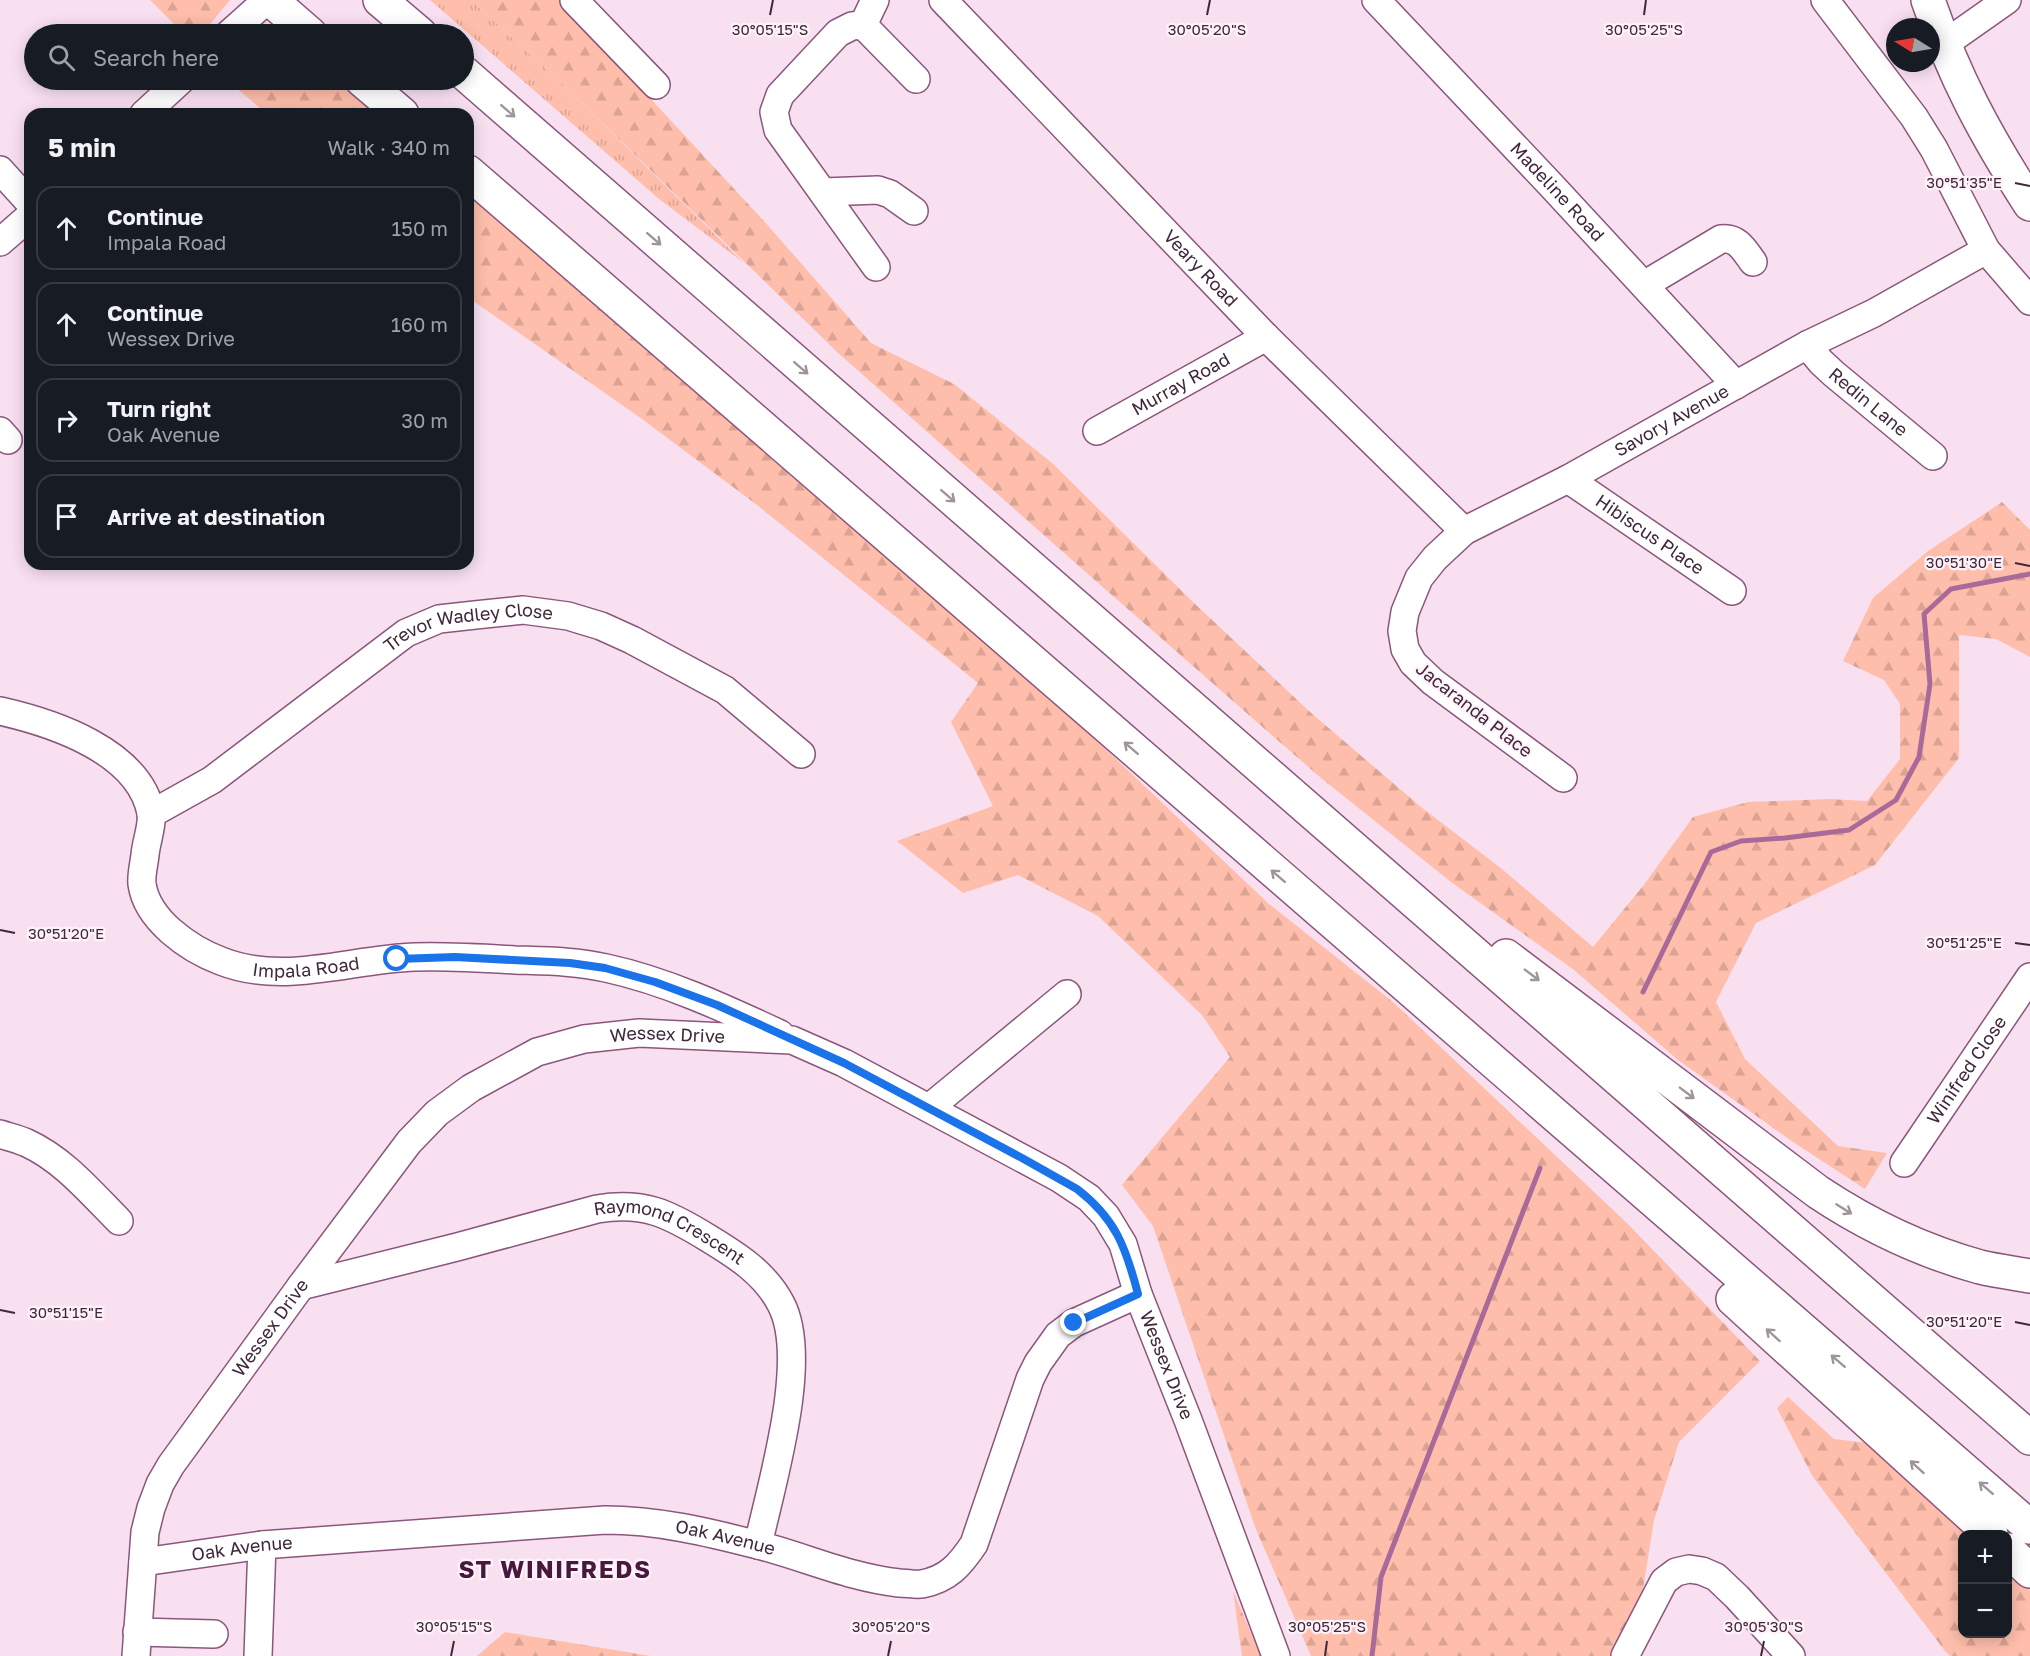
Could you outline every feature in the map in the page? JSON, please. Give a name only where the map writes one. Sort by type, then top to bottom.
[{"type":"main road","points":[[269,0],[298,24]]},
{"type":"main road","points":[[380,0],[408,24]]},
{"type":"main road","points":[[1928,0],[1943,45],[1975,113],[1998,155],[2030,204]]},
{"type":"main road","points":[[474,82],[2030,1438]]},
{"type":"main road","points":[[374,90],[395,108]]},
{"type":"main road","points":[[474,176],[2030,1527]]},
{"type":"main road","points":[[1316,817],[1358,839],[1470,929],[1845,1210],[1912,1244],[1981,1267],[2030,1276]]},
{"type":"main road","points":[[1305,898],[1317,917],[1344,945],[1987,1530]]},
{"type":"main road","points":[[2012,1554],[2030,1570]]},
{"type":"street","points":[[241,24],[269,0]]},
{"type":"street","points":[[574,0],[656,85]]},
{"type":"street","points":[[863,25],[875,0]]},
{"type":"street","name":"Veary Road","points":[[944,0],[1266,337],[1464,531]]},
{"type":"street","name":"Madeline Road","points":[[1376,0],[1736,385]]},
{"type":"street","points":[[1825,0],[1897,93],[1929,141],[1986,250],[2030,301]]},
{"type":"street","points":[[1943,45],[2007,0]]},
{"type":"street","points":[[863,25],[916,79]]},
{"type":"street","points":[[863,25],[852,26],[838,33],[780,95],[774,112],[778,130],[876,267]]},
{"type":"street","points":[[151,108],[170,90]]},
{"type":"street","points":[[0,170],[24,196]]},
{"type":"street","points":[[823,192],[878,190],[890,194],[914,211]]},
{"type":"street","points":[[0,242],[24,221]]},
{"type":"street","points":[[1644,285],[1721,239],[1733,239],[1753,262]]},
{"type":"street","name":"Savory Avenue","points":[[1402,631],[1405,612],[1419,579],[1435,558],[1464,531],[1568,479],[1807,345],[1874,313],[1986,250]]},
{"type":"street","name":"Murray Road","points":[[1097,432],[1266,337]]},
{"type":"street","name":"Redin Lane","points":[[1807,345],[1834,374],[1933,456]]},
{"type":"street","name":"Hibiscus Place","points":[[1568,479],[1732,591]]},
{"type":"street","name":"Trevor Wadley Close","points":[[152,814],[212,780],[406,633],[439,619],[523,610],[568,616],[601,626],[633,640],[725,690],[801,754]]},
{"type":"street","name":"Jacaranda Place","points":[[1402,631],[1405,649],[1413,663],[1432,682],[1563,778]]},
{"type":"street","points":[[0,711],[78,737],[113,756],[129,772],[143,792],[152,814]]},
{"type":"street","name":"Impala Road","points":[[152,814],[142,884],[150,906],[168,931],[221,961],[252,970],[284,973],[413,957],[570,963],[605,968],[655,982],[717,1005],[792,1040]]},
{"type":"street","name":"Winifred Close","points":[[1904,1163],[2030,977]]},
{"type":"street","points":[[929,1108],[1067,994]]},
{"type":"street","name":"Wessex Drive","points":[[137,1644],[145,1532],[150,1508],[160,1484],[301,1286],[409,1142],[437,1113],[471,1088],[537,1052],[584,1039],[639,1033],[792,1040],[844,1063],[929,1108],[1059,1178],[1089,1198],[1106,1216],[1123,1244],[1138,1294],[1188,1420],[1276,1656]]},
{"type":"street","points":[[0,1134],[26,1142],[46,1153],[70,1172],[119,1221]]},
{"type":"street","name":"Raymond Crescent","points":[[301,1286],[597,1209],[630,1206],[668,1214],[750,1266],[769,1286],[782,1306],[788,1324],[792,1346],[790,1385],[758,1545]]},
{"type":"street","name":"Oak Avenue","points":[[143,1562],[262,1545],[605,1520],[665,1524],[758,1545],[870,1578],[920,1585],[943,1578],[960,1565],[974,1544],[1030,1379],[1048,1348],[1058,1335],[1074,1323],[1138,1294]]},
{"type":"street","points":[[258,1656],[262,1545]]},
{"type":"street","points":[[1625,1656],[1664,1581],[1676,1572],[1689,1569],[1716,1577],[1791,1656]]},
{"type":"street","points":[[137,1644],[175,1644],[214,1634]]},
{"type":"green space","points":[[150,0],[230,0],[210,24],[174,24]]},
{"type":"green space","points":[[430,0],[471,0],[550,72],[744,263],[659,199],[474,38],[474,24],[458,24]]},
{"type":"green space","points":[[471,0],[559,0],[763,220],[871,343],[954,384],[1052,463],[1195,604],[1310,712],[1421,807],[1502,869],[1593,947],[1643,886],[1693,817],[1748,802],[1829,799],[1867,801],[1900,759],[1900,704],[1884,680],[1843,661],[1873,598],[1928,551],[2002,502],[2030,530],[2030,657],[1996,639],[1959,635],[1959,758],[1875,865],[1756,923],[1716,1002],[1745,1059],[1838,1146],[1887,1153],[1865,1189],[1793,1142],[1678,1060],[1574,970],[1451,882],[1321,778],[837,352],[550,72]]},
{"type":"green space","points":[[239,90],[353,90],[374,108],[260,108]]},
{"type":"green space","points":[[474,196],[1040,687],[1269,904],[1393,1002],[1628,1224],[1760,1361],[1679,1442],[1654,1520],[1641,1602],[1617,1656],[1311,1656],[1255,1527],[1153,1226],[1122,1185],[1230,1057],[1202,1015],[1098,916],[1018,875],[963,893],[897,841],[993,806],[951,722],[978,683],[757,505],[642,419],[474,301]]},
{"type":"green space","points":[[1788,1397],[1834,1439],[1884,1445],[1973,1530],[1958,1530],[1958,1638],[2012,1638],[2012,1568],[2030,1586],[2030,1656],[1950,1656],[1813,1477],[1777,1408]]},
{"type":"green space","points":[[1233,1591],[1261,1656],[1242,1656]]},
{"type":"green space","points":[[505,1632],[651,1656],[477,1656]]},
{"type":"waterway","points":[[1643,992],[1711,852],[1741,841],[1849,830],[1896,800],[1919,757],[1930,684],[1924,614],[1951,589],[2030,574]]},
{"type":"waterway","points":[[1372,1656],[1381,1577],[1540,1168]]},
{"type":"district","name":"ST WINIFREDS","points":[[555,1570]]},
{"type":"route","points":[[397,959],[455,957],[570,963],[605,968],[655,982],[717,1005],[844,1063],[929,1108],[1077,1189],[1089,1198],[1114,1227],[1123,1244],[1138,1294],[1074,1323]]}]
